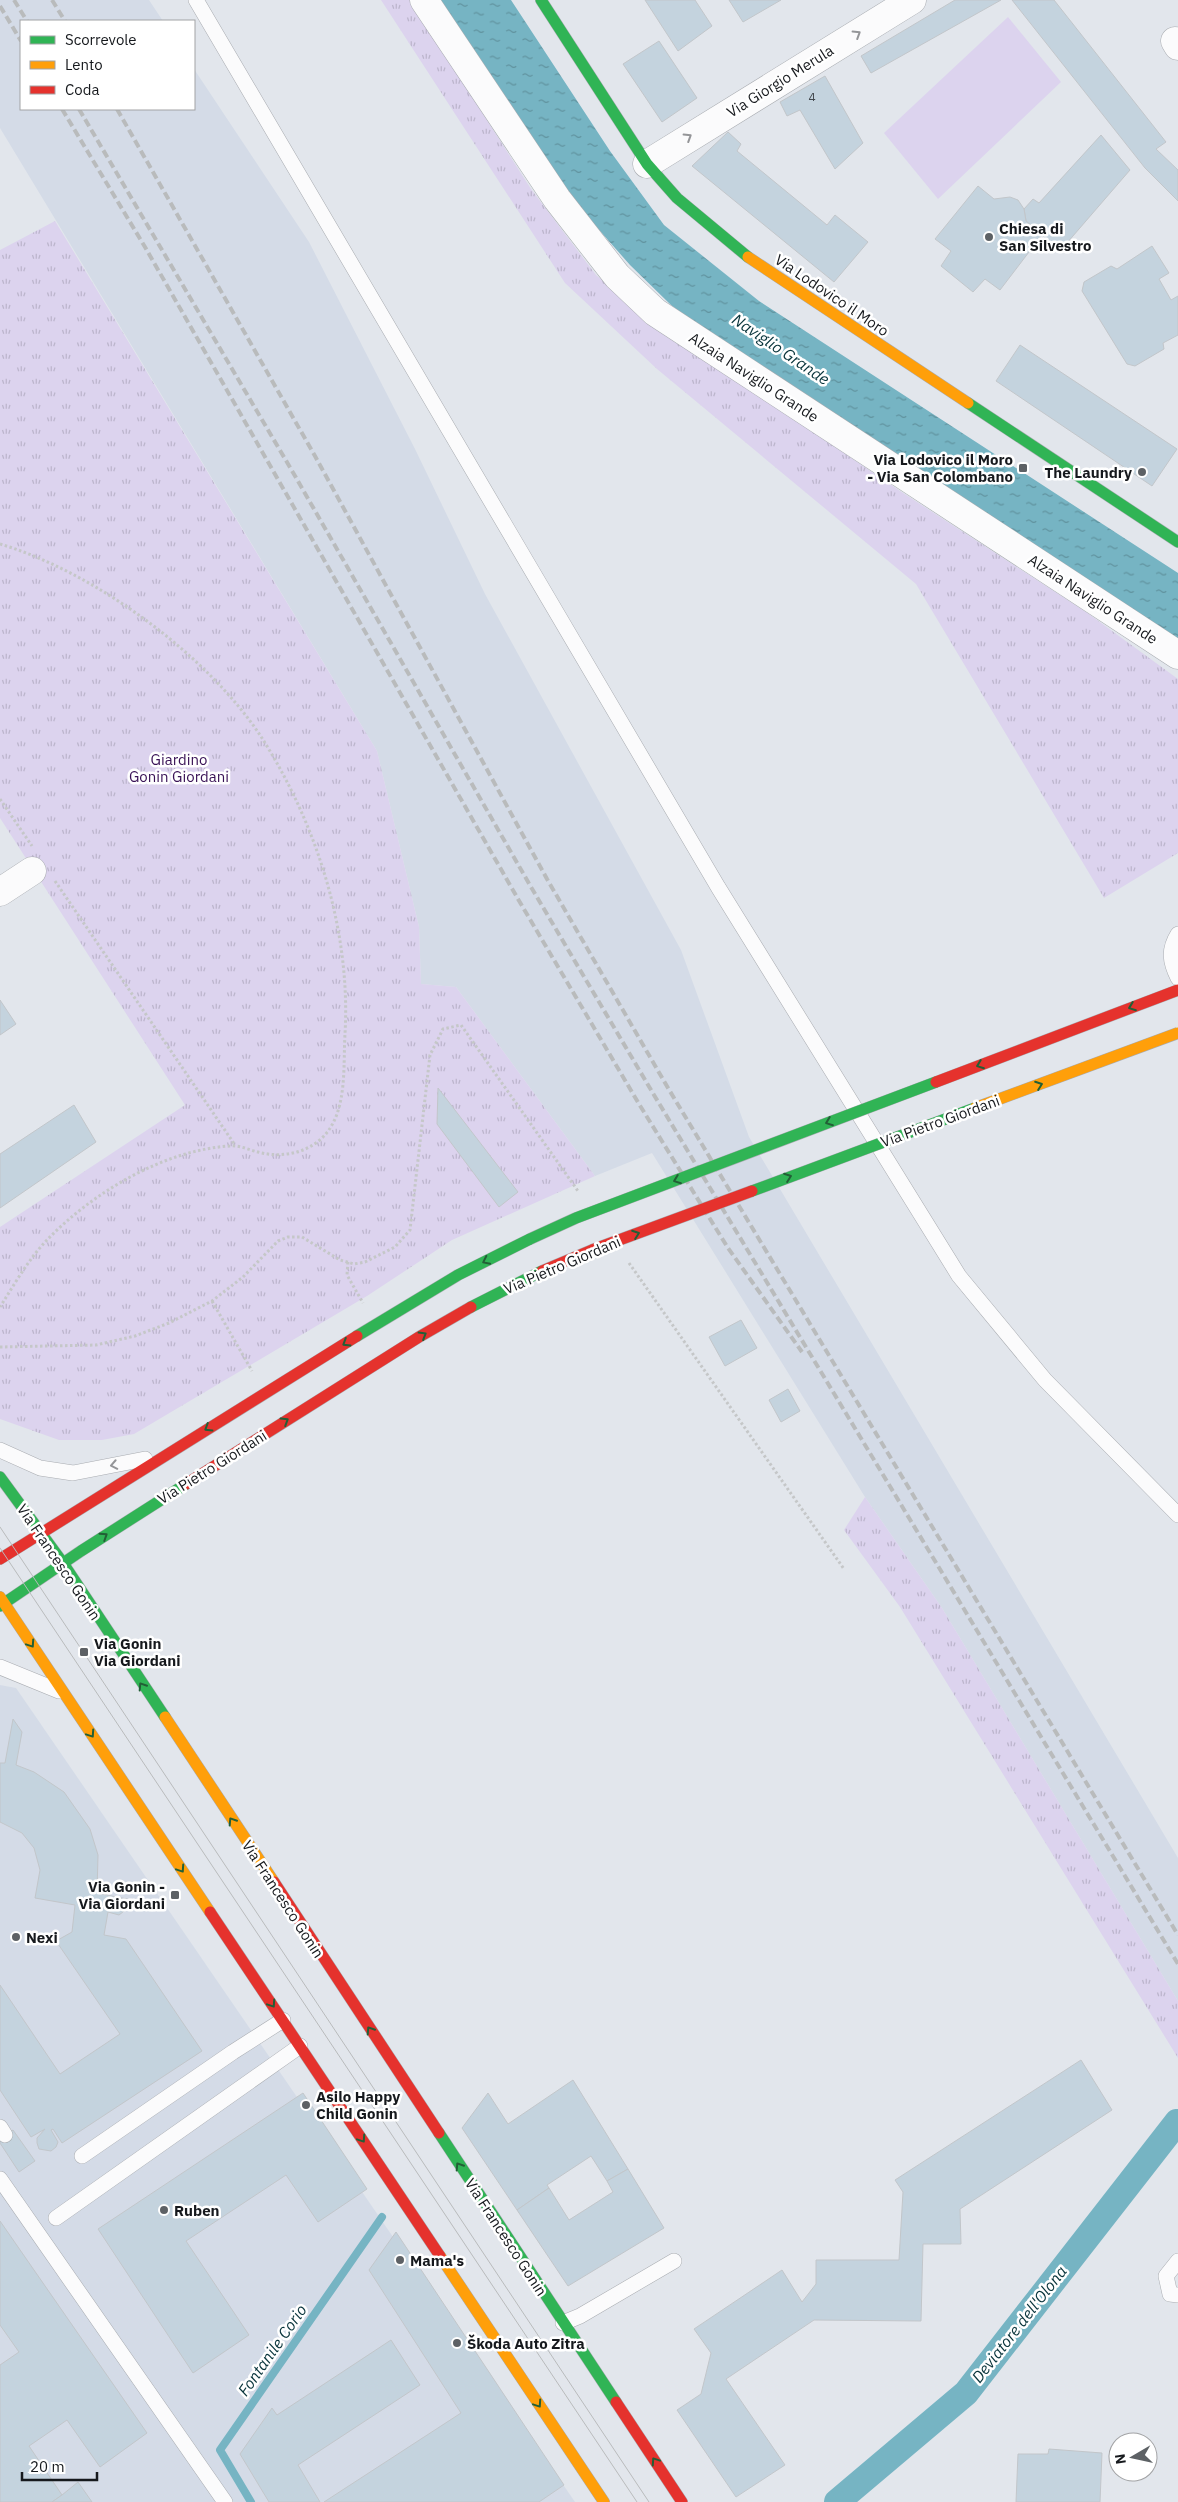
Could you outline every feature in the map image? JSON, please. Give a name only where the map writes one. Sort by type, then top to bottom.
[{"type":"street","name":"Alzaia Naviglio Grande","points":[[424,0],[557,199],[617,276],[655,312],[1178,655]]},
{"type":"street","name":"Via Lodovico il Moro","points":[[541,0],[647,164],[677,198],[752,260],[1178,542]]},
{"type":"street","name":"Via Giorgio Merula","points":[[647,164],[912,0]]},
{"type":"street","points":[[0,892],[39,866]]},
{"type":"street","points":[[0,1560],[162,1456],[450,1280],[530,1239],[576,1218],[1178,990]]},
{"type":"street","name":"Via Pietro Giordani","points":[[1,1602],[419,1337],[465,1310],[542,1271],[592,1250],[1178,1033]]},
{"type":"street","name":"Via Francesco Gonin","points":[[0,1477],[63,1563],[682,2502]]},
{"type":"street","points":[[1,1602],[64,1693],[604,2502]]},
{"type":"lane","points":[[196,0],[718,887],[959,1276],[1046,1380],[1178,1515]]},
{"type":"lane","points":[[1178,934],[1172,944],[1171,963],[1178,978]]},
{"type":"lane","points":[[0,1450],[40,1468],[73,1473],[162,1456]]},
{"type":"lane","points":[[0,1667],[64,1693]]},
{"type":"lane","points":[[82,2156],[233,2052],[283,2020]]},
{"type":"lane","points":[[56,2218],[300,2046]]},
{"type":"lane","points":[[0,2179],[225,2502]]},
{"type":"lane","points":[[563,2323],[580,2316],[674,2261]]},
{"type":"lane","points":[[1178,2261],[1166,2276],[1170,2294],[1178,2294]]},
{"type":"path","points":[[0,544],[46,562],[99,588],[191,656],[259,734],[292,793],[314,841],[334,907],[343,962],[346,1014],[341,1095],[336,1119],[323,1138],[305,1150],[284,1155],[262,1153],[235,1145],[202,1148],[177,1155],[144,1169],[114,1187],[75,1216],[45,1242],[0,1307]]},
{"type":"path","points":[[0,799],[39,866],[235,1145]]},
{"type":"path","points":[[348,1262],[347,1275],[366,1310]]},
{"type":"path","points":[[212,1301],[255,1376]]},
{"type":"shaded area","points":[[0,0],[149,0],[162,20],[20,20],[20,110],[195,110],[195,71],[309,242],[415,449],[485,594],[681,950],[749,1137],[1178,1858],[1178,2001],[942,1608],[865,1497],[652,1153],[595,1176],[456,987],[421,984],[419,927],[377,751],[0,128]]},
{"type":"shaded area","points":[[0,1685],[16,1688],[575,2502],[0,2502]]},
{"type":"green space","points":[[381,0],[410,0],[531,189],[596,275],[652,323],[900,491],[1086,612],[1178,679],[1178,853],[1104,898],[916,584],[657,369],[565,283]]},
{"type":"green space","points":[[1008,17],[1061,82],[938,199],[884,133]]},
{"type":"green space","name":"Giardino Gonin Giordani","points":[[55,221],[377,751],[419,927],[421,984],[456,987],[595,1176],[452,1240],[367,1296],[134,1434],[102,1440],[59,1440],[0,1419],[0,1227],[185,1105],[0,818],[0,250]]},
{"type":"green space","points":[[865,1497],[942,1608],[1178,2001],[1178,2058],[900,1607],[844,1530]]},
{"type":"water","name":"Naviglio Grande","points":[[439,0],[511,0],[610,151],[664,225],[759,301],[1178,573],[1178,645],[722,345],[671,305],[630,265],[555,180]]},
{"type":"building","points":[[645,0],[695,0],[712,26],[678,51]]},
{"type":"building","points":[[729,0],[781,0],[743,22]]},
{"type":"building","points":[[955,0],[1001,0],[871,73],[861,56]]},
{"type":"building","points":[[1012,0],[1054,0],[1166,142],[1156,149],[1178,170],[1178,201],[1145,168]]},
{"type":"building","points":[[659,41],[697,98],[662,122],[623,64]]},
{"type":"building","points":[[825,76],[863,143],[835,169],[800,110],[787,116],[780,102]]},
{"type":"building","points":[[728,132],[741,144],[737,151],[827,225],[835,215],[868,242],[834,282],[692,166]]},
{"type":"building","points":[[1101,135],[1130,170],[1060,251],[1026,221],[1024,209],[1033,199],[1039,203]]},
{"type":"building","name":"Chiesa di San Silvestro","points":[[978,186],[994,199],[1010,197],[1018,200],[1024,209],[1026,221],[1042,235],[1000,290],[985,279],[973,292],[941,266],[951,251],[935,239]]},
{"type":"building","points":[[1152,246],[1169,273],[1159,279],[1171,300],[1178,296],[1178,335],[1163,343],[1164,349],[1135,366],[1127,364],[1082,291],[1084,282],[1111,266],[1117,269]]},
{"type":"building","points":[[1020,345],[1177,449],[1152,486],[996,381]]},
{"type":"building","points":[[0,1000],[16,1024],[0,1035]]},
{"type":"building","points":[[438,1088],[518,1192],[499,1207],[437,1124]]},
{"type":"building","points":[[74,1105],[96,1142],[0,1208],[0,1154]]},
{"type":"building","points":[[741,1320],[757,1348],[725,1366],[709,1337]]},
{"type":"building","points":[[788,1389],[800,1411],[781,1422],[769,1400]]},
{"type":"building","points":[[13,1719],[22,1732],[16,1765],[34,1772],[64,1792],[90,1829],[98,1855],[97,1893],[137,1901],[119,1915],[108,1912],[104,1935],[126,1939],[202,2051],[62,2143],[53,2129],[51,2130],[58,2142],[51,2151],[39,2149],[37,2143],[37,2138],[45,2129],[31,2137],[0,2090],[0,1985],[60,2074],[120,2034],[56,1941],[72,1932],[75,1905],[35,1898],[40,1870],[34,1848],[22,1833],[0,1822],[0,1763],[5,1763]]},
{"type":"building","points":[[1081,2060],[1112,2110],[960,2209],[961,2244],[923,2244],[921,2321],[814,2320],[726,2379],[785,2465],[736,2497],[677,2410],[701,2394],[711,2353],[694,2329],[782,2270],[802,2302],[816,2284],[816,2260],[899,2260],[903,2192],[895,2180]]},
{"type":"building","points":[[573,2080],[628,2169],[607,2181],[591,2156],[547,2185],[549,2188],[517,2210],[462,2128],[488,2093],[508,2124]]},
{"type":"building","points":[[303,2093],[367,2189],[318,2222],[286,2175],[186,2241],[249,2335],[193,2373],[98,2229]]},
{"type":"building","points":[[13,2130],[35,2161],[19,2172],[0,2143],[0,2138]]},
{"type":"building","points":[[628,2169],[664,2228],[568,2286],[517,2210],[549,2188],[569,2220],[613,2192],[607,2181]]},
{"type":"building","points":[[0,2221],[147,2433],[100,2467],[67,2420],[29,2446],[62,2495],[52,2502],[0,2502],[0,2365],[19,2352],[0,2325]]},
{"type":"building","points":[[396,2232],[564,2485],[539,2502],[324,2502],[461,2413],[369,2270]]},
{"type":"building","points":[[391,2340],[420,2385],[298,2465],[320,2502],[269,2502],[240,2454],[272,2408],[277,2415]]},
{"type":"building","points":[[1049,2449],[1102,2453],[1100,2502],[1016,2502],[1018,2454],[1048,2454]]},
{"type":"building","points":[[78,2482],[92,2502],[52,2502],[62,2495]]},
{"type":"waterway","name":"Deviatore dell'Olona","points":[[837,2502],[966,2393],[1177,2122]]},
{"type":"waterway","name":"Fontanile Corio","points":[[251,2502],[220,2450],[382,2217]]},
{"type":"tram line","points":[[0,1527],[649,2502]]},
{"type":"tram line","points":[[0,1548],[637,2502]]},
{"type":"railway","points":[[14,0],[26,20]]},
{"type":"railway","points":[[52,0],[64,20]]},
{"type":"railway","points":[[0,6],[20,39]]},
{"type":"railway","points":[[63,110],[145,247],[518,899],[639,1104],[728,1248],[802,1352]]},
{"type":"railway","points":[[80,110],[291,469],[531,887],[654,1095],[1178,1964]]},
{"type":"railway","points":[[118,110],[315,456],[547,879],[668,1088],[1178,1935]]},
{"type":"traffic: fast","points":[[541,0],[647,164],[677,198],[748,257]]},
{"type":"traffic: fast","points":[[968,403],[1178,542]]},
{"type":"traffic: fast","points":[[530,1239],[576,1218],[936,1082]]},
{"type":"traffic: fast","points":[[752,1191],[975,1108]]},
{"type":"traffic: fast","points":[[357,1336],[458,1275],[530,1239]]},
{"type":"traffic: fast","points":[[471,1307],[542,1271]]},
{"type":"traffic: fast","points":[[0,1477],[63,1563],[165,1717]]},
{"type":"traffic: fast","points":[[0,1606],[81,1551],[186,1484]]},
{"type":"traffic: fast","points":[[439,2133],[616,2402]]},
{"type":"traffic: slow","points":[[748,257],[968,403]]},
{"type":"traffic: slow","points":[[975,1108],[1178,1033]]},
{"type":"traffic: slow","points":[[0,1597],[210,1912]]},
{"type":"traffic: slow","points":[[165,1717],[274,1882]]},
{"type":"traffic: slow","points":[[440,2256],[604,2502]]},
{"type":"traffic: jam","points":[[936,1082],[1178,990]]},
{"type":"traffic: jam","points":[[542,1271],[592,1250],[752,1191]]},
{"type":"traffic: jam","points":[[186,1484],[419,1337],[471,1307]]},
{"type":"traffic: jam","points":[[0,1559],[357,1336]]},
{"type":"traffic: jam","points":[[274,1882],[439,2133]]},
{"type":"traffic: jam","points":[[210,1912],[440,2256]]},
{"type":"traffic: jam","points":[[616,2402],[682,2502]]},
{"type":"place","name":"Chiesa di San Silvestro","points":[[989,237]]},
{"type":"place","name":"Via Lodovico il Moro - Via San Colombano","points":[[1023,468]]},
{"type":"place","name":"The Laundry","points":[[1142,472]]},
{"type":"place","name":"Via Gonin Via Giordani","points":[[84,1652]]},
{"type":"place","name":"Via Gonin - Via Giordani","points":[[175,1895]]},
{"type":"place","name":"Nexi","points":[[16,1937]]},
{"type":"place","name":"Asilo Happy Child Gonin","points":[[306,2105]]},
{"type":"place","name":"Ruben","points":[[164,2210]]},
{"type":"place","name":"Mama's","points":[[400,2260]]},
{"type":"place","name":"Škoda Auto Zitra","points":[[457,2343]]}]
